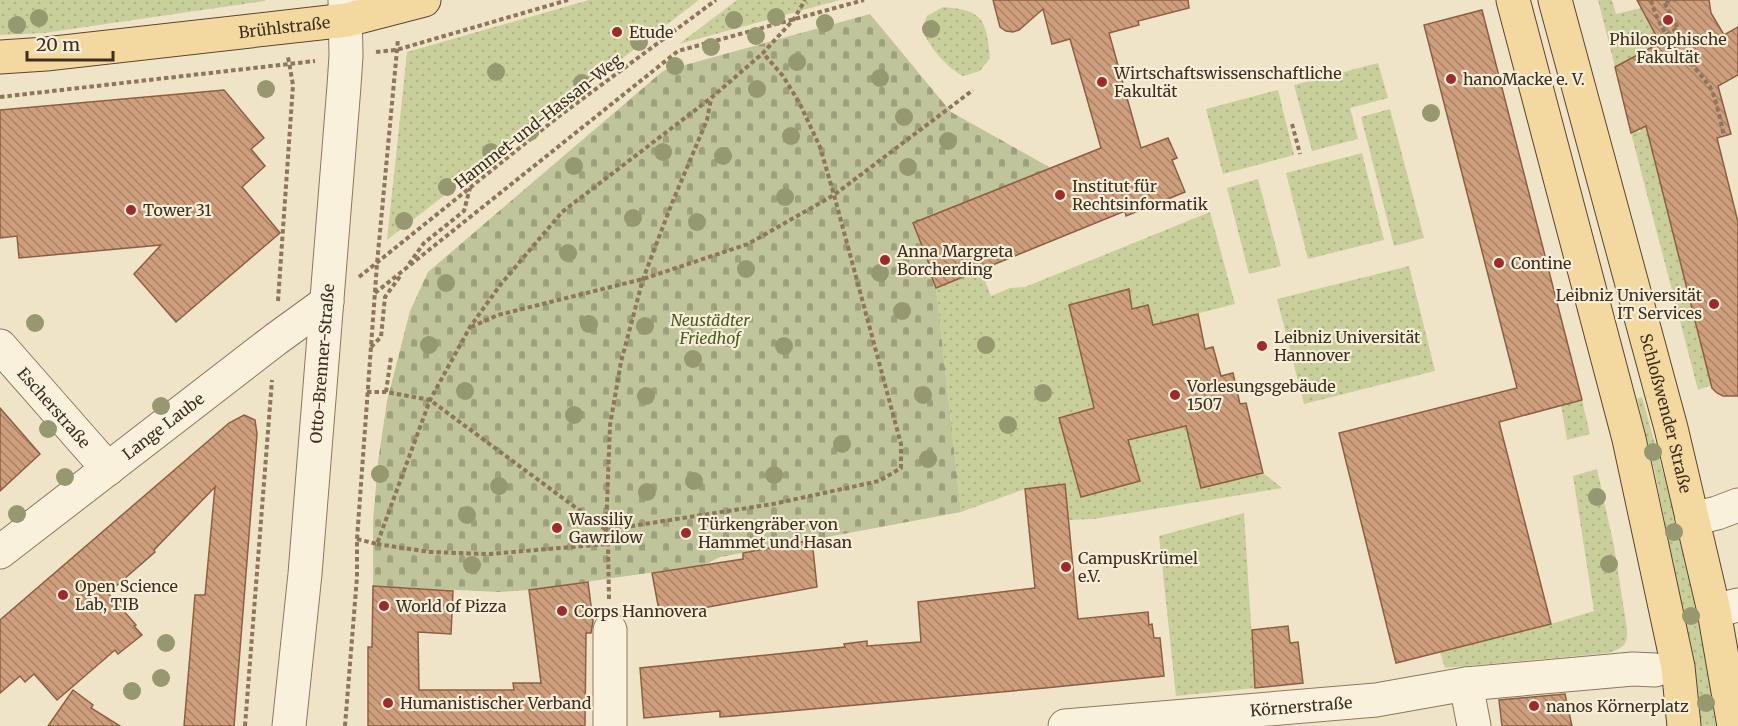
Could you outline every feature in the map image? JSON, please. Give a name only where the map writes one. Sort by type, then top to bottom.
[{"type":"main road","points":[[1513,0],[1629,439],[1678,667],[1684,726]]},
{"type":"main road","name":"Schloßwender Straße","points":[[1556,0],[1671,428],[1692,519],[1726,608],[1734,726]]},
{"type":"main road","name":"Brühlstraße","points":[[0,57],[46,54],[346,10],[413,3]]},
{"type":"street","name":"Otto-Brenner-Straße","points":[[289,726],[305,574],[345,86],[346,10]]},
{"type":"street","name":"Lange Laube","points":[[0,552],[327,302]]},
{"type":"street","name":"Escherstraße","points":[[0,346],[108,469]]},
{"type":"street","points":[[1692,519],[1718,513],[1738,505]]},
{"type":"street","points":[[610,630],[610,726]]},
{"type":"street","name":"Körnerstraße","points":[[1065,726],[1376,700],[1466,684],[1644,670]]},
{"type":"street","points":[[1466,684],[1474,726]]},
{"type":"path","name":"Hammet-und-Hassan-Weg","points":[[377,264],[558,117],[716,0]]},
{"type":"path","points":[[377,544],[430,400],[470,327],[501,284],[562,212],[711,98],[763,53],[794,19],[805,0]]},
{"type":"path","points":[[375,294],[678,51],[864,0]]},
{"type":"path","points":[[1651,0],[1654,13],[1666,34],[1711,89],[1724,136]]},
{"type":"path","points":[[1666,34],[1678,28],[1664,2],[1674,0]]},
{"type":"path","points":[[345,726],[356,589],[357,539],[370,348],[395,62],[413,3]]},
{"type":"path","points":[[367,392],[386,392],[430,400],[606,530],[773,504],[879,481],[901,468],[901,444],[820,147],[800,104],[783,76],[763,53]]},
{"type":"path","points":[[245,726],[276,339],[293,84],[288,65]]},
{"type":"path","points":[[470,327],[498,315],[643,279],[748,244],[834,195],[973,90]]},
{"type":"path","points":[[610,630],[606,530],[610,425],[621,362],[643,279],[707,120],[711,98]]},
{"type":"path","points":[[1292,124],[1300,154]]},
{"type":"path","points":[[370,348],[381,337],[385,297],[424,243],[464,211],[470,188]]},
{"type":"path","points":[[386,392],[391,357]]},
{"type":"path","points":[[357,539],[430,552],[489,554],[608,544]]},
{"type":"green space","points":[[0,0],[265,1],[44,33],[0,35]]},
{"type":"green space","points":[[589,0],[699,0],[387,240],[407,52]]},
{"type":"green space","points":[[737,0],[840,0],[679,44]]},
{"type":"green space","points":[[1598,0],[1612,0],[1616,14],[1641,8],[1660,43],[1615,67]]},
{"type":"green space","points":[[943,7],[967,11],[980,19],[987,34],[990,58],[980,71],[963,76],[944,62],[928,42],[922,28],[927,16]]},
{"type":"green space","name":"Neustädter Friedhof","points":[[870,14],[951,112],[1051,168],[913,223],[936,288],[961,512],[720,557],[704,565],[529,590],[499,592],[373,586],[373,522],[378,462],[387,401],[410,311],[428,272],[663,71]]},
{"type":"green space","points":[[1378,63],[1388,98],[1350,108],[1358,139],[1312,151],[1294,85]]},
{"type":"green space","points":[[1278,90],[1294,155],[1223,174],[1206,109]]},
{"type":"green space","points":[[1390,109],[1424,238],[1394,246],[1361,117]]},
{"type":"green space","points":[[1646,126],[1712,385],[1698,390],[1631,133],[1641,131],[1640,129]]},
{"type":"green space","points":[[1362,153],[1384,240],[1308,259],[1286,173]]},
{"type":"green space","points":[[1258,179],[1281,266],[1249,274],[1227,188]]},
{"type":"green space","points":[[1210,212],[1235,304],[1153,325],[1132,309],[1128,289],[1069,305],[1092,397],[1114,402],[1059,419],[1081,497],[1139,481],[1128,440],[1186,426],[1201,488],[1263,473],[1282,488],[1094,519],[1068,520],[1064,484],[1025,489],[961,512],[936,288],[981,270],[991,296],[1010,288],[1025,287]]},
{"type":"green space","points":[[1409,266],[1435,371],[1304,404],[1277,299]]},
{"type":"green space","points":[[1642,397],[1687,558],[1700,615],[1718,726],[1698,726],[1684,618],[1653,463],[1637,399]]},
{"type":"green space","points":[[1582,400],[1590,434],[1567,440],[1561,405]]},
{"type":"green space","points":[[1597,469],[1614,546],[1627,629],[1627,639],[1624,645],[1608,653],[1445,668],[1440,652],[1594,611],[1573,476]]},
{"type":"green space","points":[[1244,513],[1255,688],[1176,696],[1159,536]]},
{"type":"building","points":[[993,0],[1188,0],[1189,8],[1138,21],[1139,25],[1109,33],[1141,148],[1168,138],[1177,158],[1172,160],[1185,192],[1126,216],[1125,211],[936,288],[913,223],[1101,148],[1070,39],[1052,44],[1043,9],[1019,30],[1006,31],[1000,27]]},
{"type":"building","name":"Leibniz Universität IT Services","points":[[1637,0],[1709,0],[1711,13],[1724,35],[1738,27],[1738,75],[1718,86],[1731,134],[1717,138],[1738,222],[1738,396],[1723,396],[1712,388],[1646,126],[1631,133],[1615,67],[1660,43]]},
{"type":"building","points":[[1482,10],[1582,400],[1499,422],[1551,624],[1396,663],[1339,433],[1517,388],[1424,25]]},
{"type":"building","name":"Tower 31","points":[[224,90],[264,138],[251,149],[265,166],[242,187],[280,233],[176,322],[134,274],[161,245],[19,258],[17,236],[0,238],[0,110]]},
{"type":"building","name":"Vorlesungsgebäude 1507","points":[[1129,289],[1132,309],[1148,305],[1153,325],[1198,314],[1205,349],[1213,347],[1221,376],[1233,373],[1240,404],[1246,403],[1263,473],[1201,488],[1186,426],[1128,440],[1140,481],[1081,497],[1059,418],[1094,408],[1069,305]]},
{"type":"building","points":[[0,408],[40,454],[0,491]]},
{"type":"building","points":[[244,415],[255,420],[257,434],[234,726],[184,726],[195,595],[205,595],[215,487],[154,550],[155,552],[108,593],[142,635],[118,654],[115,650],[57,700],[34,674],[25,682],[20,676],[0,693],[0,620],[229,423]]},
{"type":"building","points":[[1065,484],[1078,619],[1148,612],[1149,625],[1152,624],[1154,638],[1160,638],[1164,676],[733,716],[720,717],[720,711],[644,718],[640,668],[845,647],[844,644],[867,641],[867,646],[921,642],[918,602],[1035,588],[1025,489]]},
{"type":"building","points":[[812,540],[817,587],[660,616],[652,573],[743,559],[743,553]]},
{"type":"building","points":[[588,582],[593,621],[591,633],[586,633],[585,726],[368,726],[368,647],[372,647],[373,586],[453,591],[451,634],[418,632],[419,690],[514,690],[513,683],[541,683],[529,590]]},
{"type":"building","points":[[1288,626],[1290,643],[1298,642],[1303,683],[1255,688],[1252,630]]},
{"type":"building","points":[[73,690],[93,705],[91,708],[120,726],[48,726]]},
{"type":"building","name":"nanos Körnerplatz","points":[[1565,694],[1572,726],[1502,726],[1499,700]]},
{"type":"place","name":"Philosophische Fakultät","points":[[1668,20]]},
{"type":"place","name":"Etude","points":[[617,32]]},
{"type":"place","name":"hanoMacke e. V.","points":[[1451,79]]},
{"type":"place","name":"Wirtschaftswissenschaftliche Fakultät","points":[[1102,82]]},
{"type":"place","name":"Institut für Rechtsinformatik","points":[[1060,195]]},
{"type":"place","name":"Tower 31","points":[[131,210]]},
{"type":"place","name":"Anna Margreta Borcherding","points":[[885,260]]},
{"type":"place","name":"Contine","points":[[1499,263]]},
{"type":"place","name":"Leibniz Universität IT Services","points":[[1714,304]]},
{"type":"place","name":"Leibniz Universität Hannover","points":[[1262,346]]},
{"type":"place","name":"Vorlesungsgebäude 1507","points":[[1175,395]]},
{"type":"place","name":"Wassiliy Gawrilow","points":[[557,528]]},
{"type":"place","name":"Türkengräber von Hammet und Hasan","points":[[686,533]]},
{"type":"place","name":"CampusKrümel e.V.","points":[[1066,567]]},
{"type":"place","name":"Open Science Lab, TIB","points":[[63,595]]},
{"type":"place","name":"World of Pizza","points":[[384,606]]},
{"type":"place","name":"Corps Hannovera","points":[[562,611]]},
{"type":"place","name":"Humanistischer Verband","points":[[388,703]]},
{"type":"place","name":"nanos Körnerplatz","points":[[1534,706]]}]
